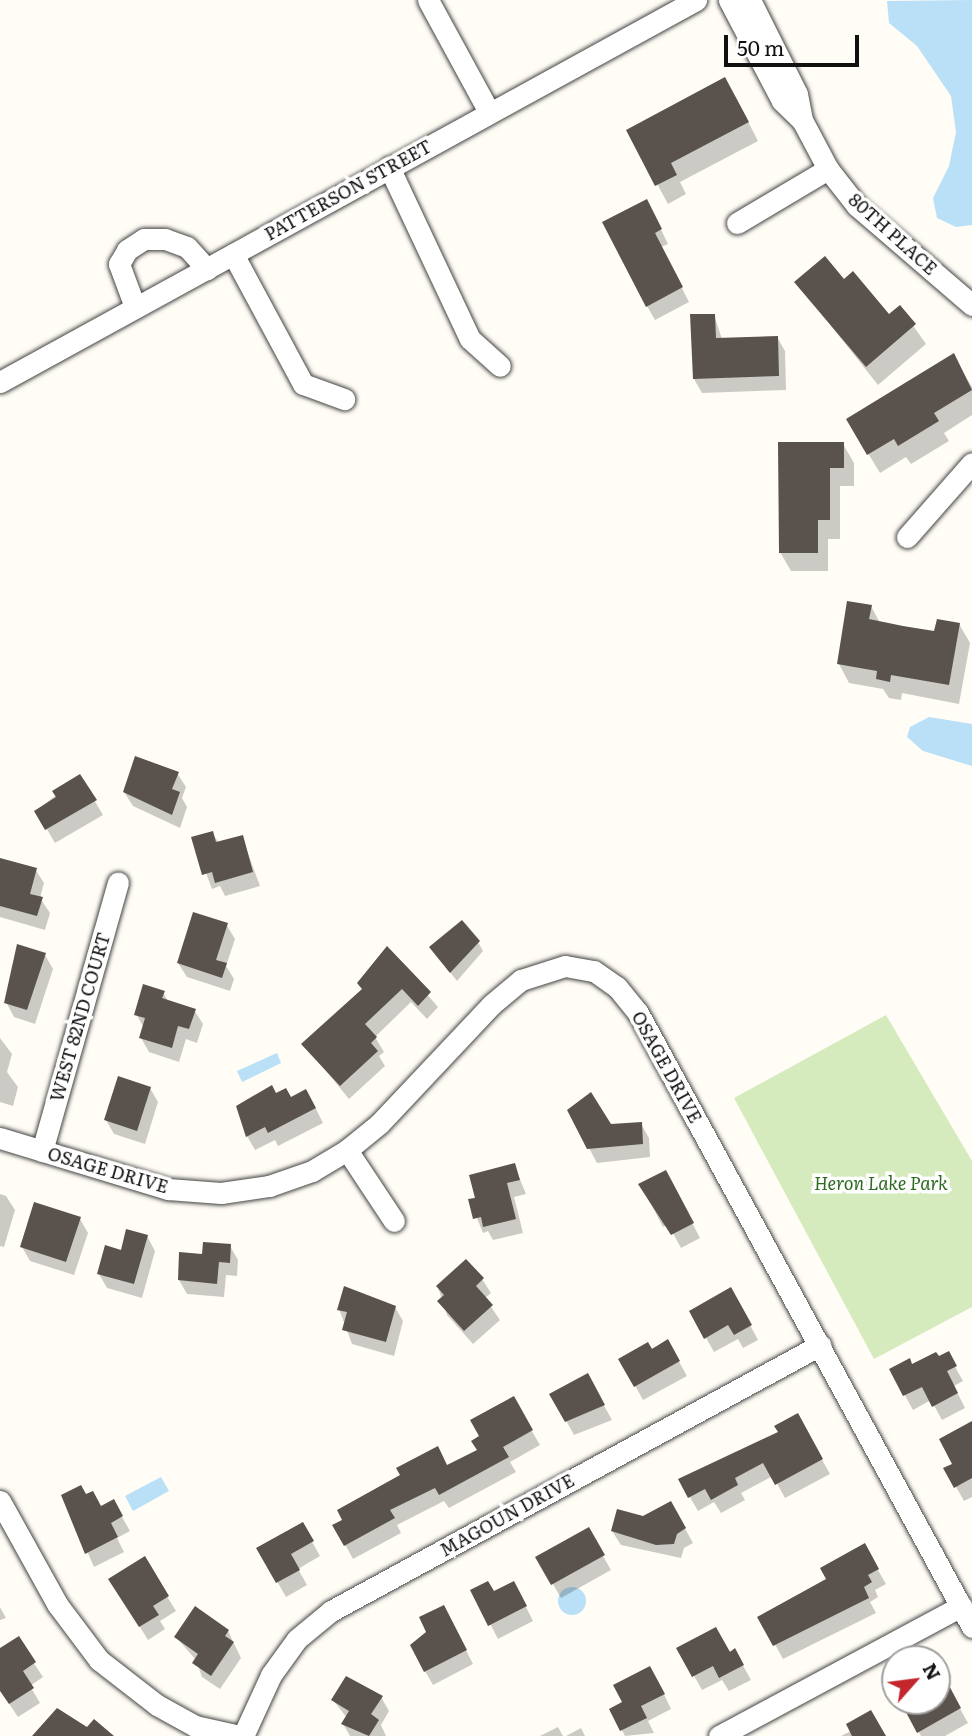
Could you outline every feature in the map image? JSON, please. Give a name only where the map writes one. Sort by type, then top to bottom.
[{"type":"street","points":[[428,0],[489,112]]},
{"type":"street","name":"PATTERSON STREET","points":[[0,382],[696,0]]},
{"type":"street","name":"80TH PLACE","points":[[729,0],[782,100],[802,120],[828,169],[857,206],[972,305]]},
{"type":"street","name":"80TH PLACE","points":[[750,0],[797,94],[802,120]]},
{"type":"street","points":[[388,167],[470,339],[500,366]]},
{"type":"street","points":[[737,223],[828,169]]},
{"type":"street","points":[[135,307],[119,264],[127,250],[144,239],[165,239],[187,247],[207,269]]},
{"type":"street","points":[[233,254],[303,384],[344,399]]},
{"type":"street","points":[[906,537],[972,463]]},
{"type":"street","name":"WEST 82ND COURT","points":[[42,1151],[118,883]]},
{"type":"street","name":"OSAGE DRIVE","points":[[0,1138],[168,1189],[221,1193],[269,1186],[312,1171],[347,1150],[379,1124],[491,1005],[521,980],[565,967],[594,971],[617,987],[638,1013],[972,1627]]},
{"type":"street","points":[[347,1150],[394,1221]]},
{"type":"street","name":"MAGOUN DRIVE","points":[[241,1736],[271,1675],[297,1639],[331,1611],[820,1345]]},
{"type":"street","points":[[0,1501],[57,1604],[99,1660],[157,1705],[195,1726],[241,1736]]},
{"type":"street","points":[[719,1736],[961,1606]]},
{"type":"green space","name":"Heron Lake Park","points":[[886,1015],[972,1161],[972,1307],[874,1359],[734,1098]]},
{"type":"water","points":[[972,0],[972,225],[956,227],[937,218],[933,198],[949,166],[956,132],[951,96],[917,46],[889,23],[887,1]]},
{"type":"water","points":[[929,717],[972,724],[972,766],[923,751],[907,737],[910,727]]},
{"type":"water","points":[[277,1053],[281,1063],[242,1082],[237,1071]]},
{"type":"water","points":[[161,1477],[169,1491],[133,1511],[125,1496]]},
{"type":"water","points":[[572,1587],[582,1591],[586,1601],[582,1611],[572,1615],[562,1611],[558,1601],[562,1591]]},
{"type":"building","points":[[725,77],[749,122],[671,163],[677,175],[655,186],[626,130]]},
{"type":"building","points":[[647,199],[662,229],[655,233],[683,287],[646,307],[602,222]]},
{"type":"building","points":[[825,256],[844,279],[853,271],[889,314],[900,305],[916,324],[866,367],[794,282]]},
{"type":"building","points":[[690,314],[715,314],[716,338],[778,336],[779,376],[693,379]]},
{"type":"building","points":[[954,353],[972,390],[934,413],[939,421],[898,446],[894,439],[867,455],[846,419]]},
{"type":"building","points":[[778,442],[844,442],[844,468],[830,468],[830,520],[818,520],[818,553],[779,553]]},
{"type":"building","points":[[847,601],[872,605],[869,619],[903,626],[934,631],[937,619],[960,623],[949,685],[891,675],[890,682],[876,679],[877,671],[837,664]]},
{"type":"building","points":[[135,756],[179,772],[172,789],[180,792],[172,815],[123,792]]},
{"type":"building","points":[[80,774],[97,800],[45,830],[34,811],[56,797],[52,791]]},
{"type":"building","points":[[213,831],[216,842],[243,835],[253,872],[215,883],[212,872],[202,875],[191,837]]},
{"type":"building","points":[[0,858],[37,868],[30,894],[43,897],[37,916],[0,906]]},
{"type":"building","points":[[193,912],[228,923],[216,960],[227,963],[222,978],[177,963]]},
{"type":"building","points":[[462,920],[480,941],[450,973],[429,947]]},
{"type":"building","points":[[17,944],[46,953],[27,1010],[4,1003]]},
{"type":"building","points":[[387,946],[431,992],[418,1006],[402,989],[365,1024],[377,1037],[371,1043],[378,1051],[340,1086],[301,1044],[362,989],[357,983]]},
{"type":"building","points":[[143,984],[165,991],[162,998],[196,1009],[189,1029],[178,1026],[172,1048],[139,1038],[145,1018],[134,1015]]},
{"type":"building","points":[[118,1076],[151,1087],[137,1131],[104,1120]]},
{"type":"building","points":[[272,1085],[276,1093],[286,1088],[291,1097],[306,1089],[316,1108],[268,1133],[265,1127],[246,1137],[236,1106]]},
{"type":"building","points":[[591,1092],[611,1124],[642,1122],[643,1144],[587,1149],[567,1110]]},
{"type":"building","points":[[515,1163],[520,1180],[507,1183],[516,1219],[483,1227],[481,1217],[473,1219],[468,1199],[475,1198],[469,1175]]},
{"type":"building","points":[[666,1170],[694,1223],[671,1235],[638,1184]]},
{"type":"building","points":[[34,1202],[81,1217],[66,1262],[20,1247]]},
{"type":"building","points":[[126,1229],[148,1235],[134,1284],[97,1274],[105,1245],[121,1250]]},
{"type":"building","points":[[203,1242],[231,1244],[230,1263],[219,1262],[217,1284],[178,1280],[179,1252],[202,1254]]},
{"type":"building","points":[[466,1259],[484,1278],[476,1286],[493,1305],[464,1331],[437,1301],[444,1295],[436,1286]]},
{"type":"building","points":[[344,1286],[396,1306],[386,1342],[342,1330],[347,1312],[337,1310]]},
{"type":"building","points":[[731,1287],[752,1325],[734,1335],[728,1325],[704,1339],[689,1311]]},
{"type":"building","points":[[668,1339],[680,1361],[634,1387],[618,1359],[648,1342],[652,1349]]},
{"type":"building","points":[[949,1351],[957,1366],[947,1371],[958,1393],[932,1407],[922,1387],[903,1396],[889,1369],[910,1358],[912,1364],[936,1352],[939,1356]]},
{"type":"building","points":[[588,1373],[605,1405],[565,1422],[549,1394]]},
{"type":"building","points":[[514,1396],[533,1430],[503,1447],[509,1457],[439,1495],[435,1488],[390,1510],[395,1518],[344,1546],[332,1525],[342,1520],[337,1510],[400,1475],[396,1468],[438,1446],[447,1465],[477,1450],[471,1441],[479,1436],[470,1420]]},
{"type":"building","points":[[798,1413],[823,1459],[775,1485],[763,1463],[735,1478],[738,1485],[711,1500],[705,1489],[688,1498],[678,1479],[778,1432],[774,1426]]},
{"type":"building","points":[[972,1421],[972,1478],[954,1488],[943,1468],[952,1464],[939,1439]]},
{"type":"building","points":[[81,1485],[86,1494],[93,1491],[101,1506],[114,1499],[123,1516],[111,1523],[118,1537],[85,1554],[61,1495]]},
{"type":"building","points":[[671,1501],[686,1528],[677,1534],[674,1544],[656,1545],[611,1531],[617,1509],[643,1516]]},
{"type":"building","points":[[303,1522],[314,1541],[291,1554],[300,1570],[276,1583],[256,1548]]},
{"type":"building","points":[[589,1527],[605,1555],[551,1585],[535,1557]]},
{"type":"building","points":[[865,1543],[879,1569],[868,1575],[872,1582],[864,1587],[869,1598],[773,1646],[757,1617],[826,1579],[820,1568]]},
{"type":"building","points":[[145,1556],[169,1596],[153,1606],[159,1615],[139,1627],[108,1579]]},
{"type":"building","points":[[488,1581],[494,1591],[514,1581],[527,1606],[488,1626],[470,1590]]},
{"type":"building","points":[[444,1605],[467,1650],[424,1672],[410,1645],[426,1632],[419,1617]]},
{"type":"building","points":[[195,1606],[229,1630],[225,1636],[234,1642],[211,1676],[192,1663],[198,1654],[174,1637]]},
{"type":"building","points":[[716,1627],[730,1652],[735,1648],[744,1665],[719,1678],[713,1666],[692,1677],[676,1648]]},
{"type":"building","points":[[19,1636],[36,1662],[23,1671],[34,1688],[9,1704],[0,1691],[0,1648]]},
{"type":"building","points":[[650,1666],[665,1694],[641,1706],[647,1718],[620,1731],[609,1709],[622,1702],[613,1685]]},
{"type":"building","points":[[346,1676],[383,1696],[371,1714],[379,1720],[369,1736],[341,1724],[349,1711],[331,1700]]},
{"type":"building","points":[[951,1689],[961,1708],[951,1714]]},
{"type":"building","points":[[57,1708],[87,1727],[94,1719],[114,1736],[32,1736]]},
{"type":"building","points":[[871,1710],[886,1736],[852,1736],[846,1724]]},
{"type":"building","points":[[907,1715],[949,1715],[917,1733]]}]
